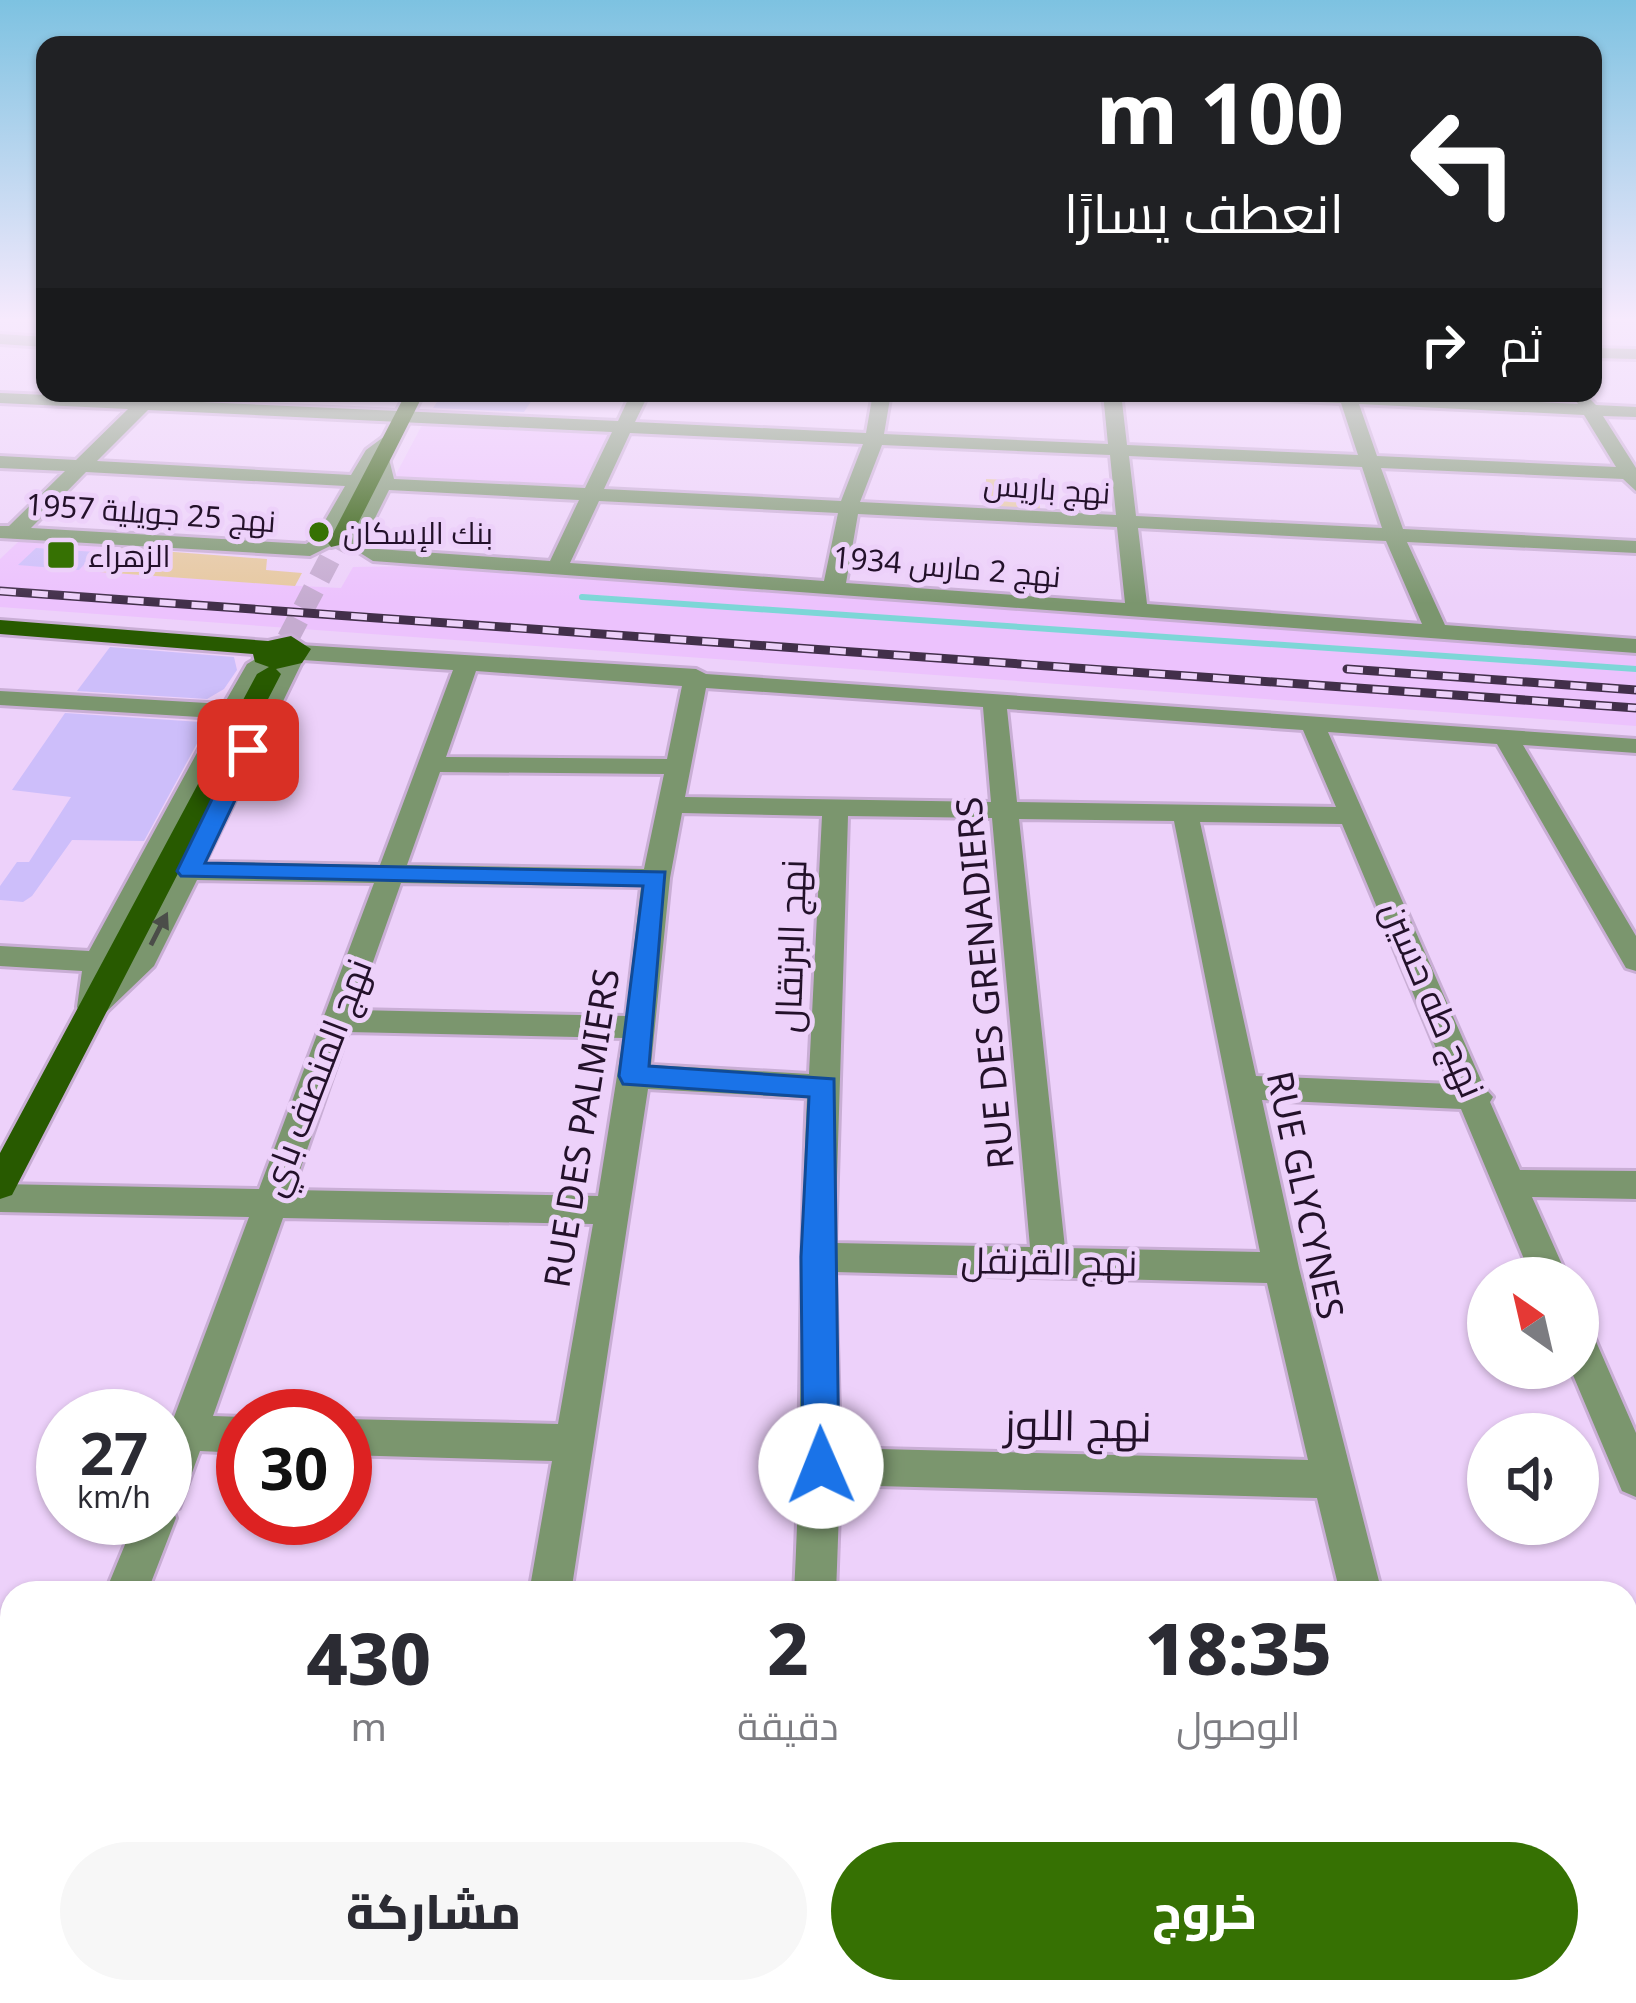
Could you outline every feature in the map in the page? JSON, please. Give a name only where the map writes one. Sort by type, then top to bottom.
[{"type":"main road","points":[[338,543],[349,510],[403,416]]},
{"type":"main road","points":[[0,627],[191,640],[279,659],[92,1006],[9,1148],[0,1185]]},
{"type":"street","points":[[7,532],[132,415]]},
{"type":"street","points":[[395,415],[1633,478]]},
{"type":"street","points":[[556,569],[631,415]]},
{"type":"street","points":[[835,587],[848,506],[874,440],[878,415]]},
{"type":"street","points":[[1114,415],[1137,612]]},
{"type":"street","points":[[1353,415],[1395,537],[1437,633]]},
{"type":"street","points":[[1594,415],[1633,478]]},
{"type":"street","points":[[349,510],[357,481],[376,450],[387,447]]},
{"type":"street","name":"نهج 2 مارس 1934","points":[[387,447],[383,484],[355,538],[358,551],[1636,646]]},
{"type":"street","points":[[0,462],[357,481]]},
{"type":"street","name":"نهج باريس","points":[[383,484],[1636,547]]},
{"type":"street","name":"نهج 25 جويلية 1957","points":[[7,532],[297,552],[320,545],[349,510]]},
{"type":"street","points":[[92,1006],[144,959],[189,871],[279,659]]},
{"type":"street","points":[[92,1006],[98,962],[232,712],[279,659],[468,661],[1636,746]]},
{"type":"street","name":"نهج المنصف باي","points":[[192,1424],[267,1202],[393,874],[468,661]]},
{"type":"street","name":"RUE DES PALMIERS","points":[[552,1581],[634,1076],[656,878],[696,676]]},
{"type":"street","points":[[0,698],[232,712]]},
{"type":"street","name":"RUE DES GRENADIERS","points":[[994,700],[1009,809],[1048,1259]]},
{"type":"street","name":"نهج طه حسين","points":[[1312,722],[1478,1097],[1541,1257]]},
{"type":"street","points":[[1505,736],[1636,961]]},
{"type":"street","points":[[431,764],[679,766]]},
{"type":"street","points":[[674,805],[1355,816]]},
{"type":"street","name":"نهج البرتقال","points":[[816,1581],[821,1466],[817,1257],[835,806]]},
{"type":"street","name":"RUE GLYCYNES","points":[[1185,812],[1281,1268],[1358,1581]]},
{"type":"street","points":[[189,871],[656,878]]},
{"type":"street","points":[[0,956],[98,962]]},
{"type":"street","points":[[336,1022],[640,1027]]},
{"type":"street","points":[[634,1076],[824,1087]]},
{"type":"street","points":[[1242,1087],[1478,1097]]},
{"type":"street","points":[[1510,1183],[1636,1184]]},
{"type":"street","points":[[0,1198],[609,1210]]},
{"type":"street","name":"نهج القرنفل","points":[[817,1257],[1281,1268]]},
{"type":"street","points":[[1598,1389],[1636,1478]]},
{"type":"street","points":[[372,1438],[571,1442]]},
{"type":"street","name":"نهج اللوز","points":[[821,1466],[1332,1479]]},
{"type":"street","points":[[132,1581],[146,1545]]},
{"type":"shaded area","points":[[422,425],[610,434],[585,488],[393,480]]},
{"type":"shaded area","points":[[986,479],[1038,481],[1040,510],[985,507]]},
{"type":"shaded area","points":[[19,541],[109,547],[88,571],[300,586],[341,588],[353,567],[417,566],[1636,652],[1636,726],[0,607],[0,559]]},
{"type":"shaded area","points":[[109,547],[267,559],[266,570],[302,573],[295,586],[86,571]]},
{"type":"building","name":"الزهراء","points":[[36,548],[96,552],[79,570],[18,565]]},
{"type":"building","points":[[110,647],[234,657],[237,670],[224,689],[207,699],[77,691]]},
{"type":"building","points":[[65,713],[201,722],[206,727],[144,841],[72,840],[32,896],[23,902],[0,900],[0,886],[17,862],[29,862],[71,797],[12,790]]},
{"type":"waterway","points":[[582,597],[1636,669]]},
{"type":"tunnel","points":[[272,669],[338,543]]},
{"type":"railway","points":[[0,591],[1636,708]]},
{"type":"railway","points":[[1347,669],[1636,690]]},
{"type":"place","name":"بنك الإسكان","points":[[319,532]]},
{"type":"place","name":"الزهراء","points":[[61,555]]},
{"type":"route","points":[[248,750],[189,871],[656,878],[634,1076],[824,1087],[817,1257],[821,1466]]}]
